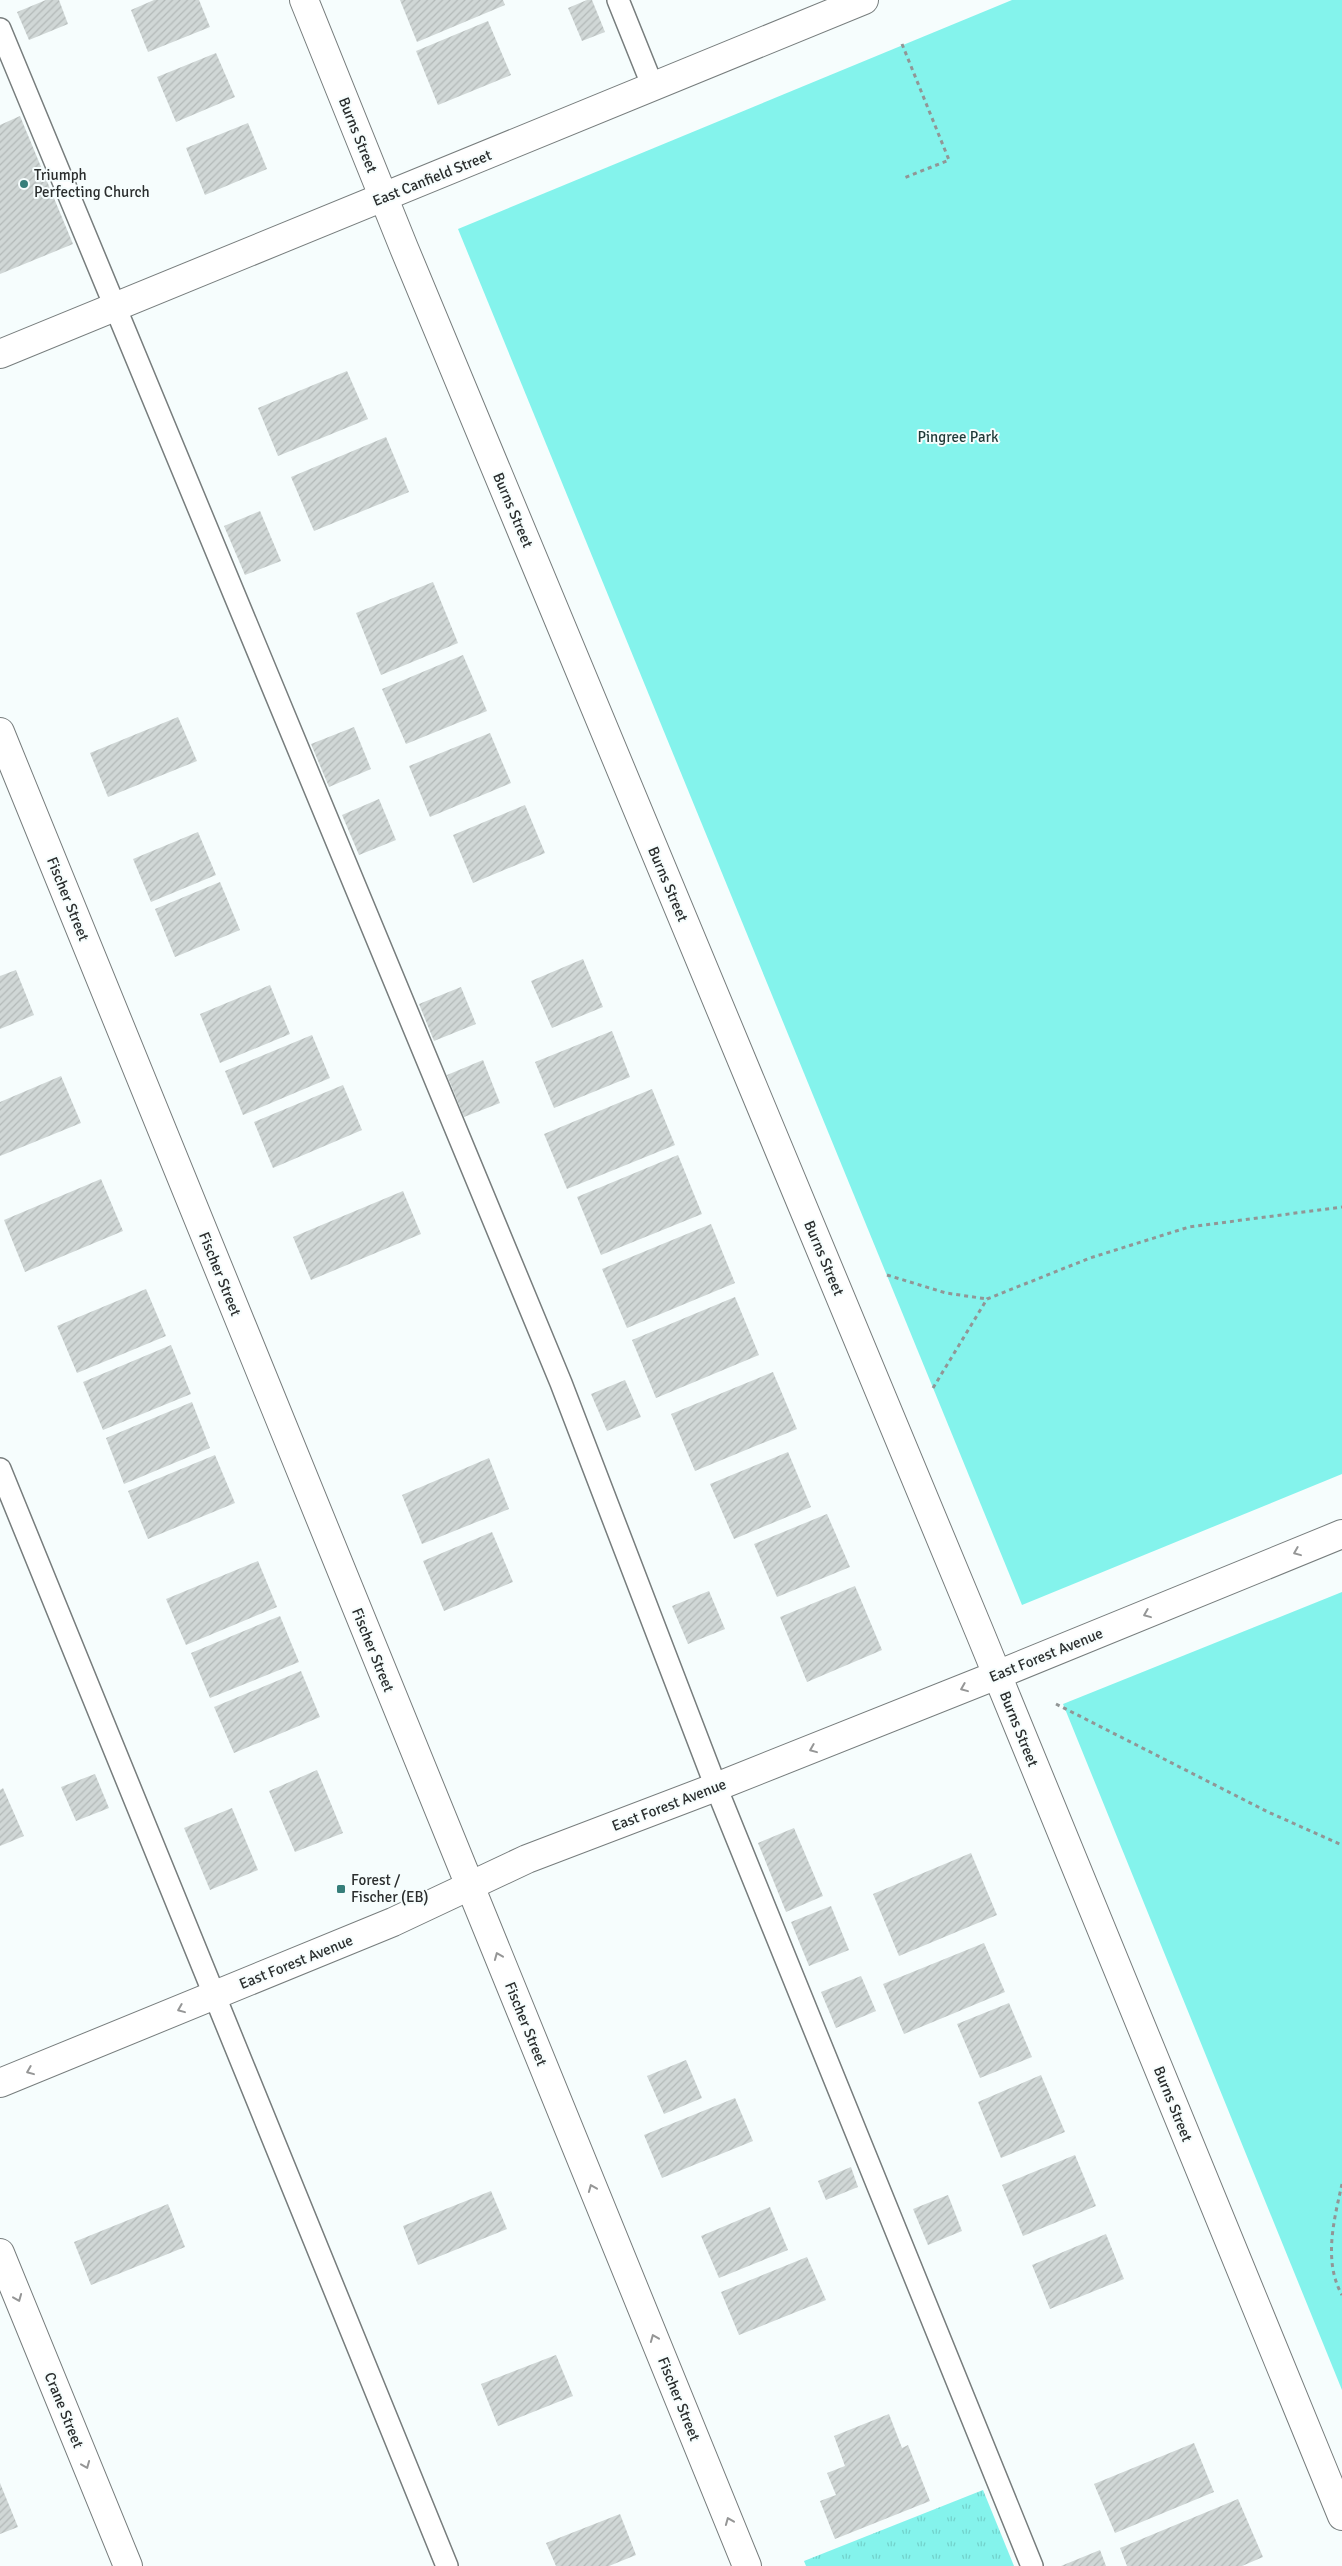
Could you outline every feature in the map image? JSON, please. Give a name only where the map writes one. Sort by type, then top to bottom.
[{"type":"street","name":"Burns Street","points":[[304,0],[384,198],[997,1675],[1342,2516]]},
{"type":"street","name":"East Canfield Street","points":[[0,354],[864,0]]},
{"type":"street","name":"Fischer Street","points":[[0,732],[747,2566]]},
{"type":"street","name":"East Forest Avenue","points":[[0,2083],[393,1922],[527,1859],[716,1787],[997,1675],[1342,1534]]},
{"type":"street","name":"Crane Street","points":[[0,2253],[128,2566]]},
{"type":"lane","points":[[618,0],[653,87]]},
{"type":"lane","points":[[0,29],[561,1384],[716,1787],[1032,2566]]},
{"type":"lane","points":[[0,1469],[447,2566]]},
{"type":"path","points":[[902,44],[949,160],[904,178]]},
{"type":"path","points":[[887,1275],[946,1293],[987,1299],[1090,1258],[1189,1227],[1342,1207]]},
{"type":"path","points":[[933,1388],[987,1299]]},
{"type":"path","points":[[1056,1704],[1268,1812],[1342,1845]]},
{"type":"path","points":[[1342,2184],[1332,2229],[1334,2280],[1342,2295]]},
{"type":"green space","name":"Pingree Park","points":[[1012,0],[1342,0],[1342,1474],[1022,1605],[458,229]]},
{"type":"green space","points":[[1342,1592],[1342,2390],[1063,1704]]},
{"type":"green space","points":[[983,2490],[1014,2566],[806,2566],[804,2561]]},
{"type":"building","points":[[46,0],[59,0],[68,24],[29,40],[17,12]]},
{"type":"building","points":[[154,0],[199,0],[210,27],[148,52],[131,10]]},
{"type":"building","points":[[400,0],[503,0],[505,5],[417,42]]},
{"type":"building","points":[[587,0],[592,0],[605,32],[582,41],[568,8]]},
{"type":"building","points":[[488,21],[511,75],[438,105],[416,51]]},
{"type":"building","points":[[216,53],[235,97],[176,122],[157,77]]},
{"type":"building","name":"Triumph Perfecting Church","points":[[20,116],[73,244],[0,274],[0,125]]},
{"type":"building","points":[[248,123],[267,169],[205,195],[186,148]]},
{"type":"building","points":[[347,371],[368,419],[278,456],[258,408]]},
{"type":"building","points":[[386,437],[409,492],[314,531],[291,477]]},
{"type":"building","points":[[260,511],[281,561],[245,575],[224,526]]},
{"type":"building","points":[[433,582],[458,643],[381,675],[356,613]]},
{"type":"building","points":[[463,655],[487,711],[406,744],[382,689]]},
{"type":"building","points":[[178,717],[197,761],[108,797],[90,753]]},
{"type":"building","points":[[354,727],[371,769],[329,787],[311,744]]},
{"type":"building","points":[[490,733],[511,783],[430,817],[409,766]]},
{"type":"building","points":[[379,799],[396,840],[359,855],[342,815]]},
{"type":"building","points":[[525,805],[545,853],[473,883],[453,835]]},
{"type":"building","points":[[198,832],[216,875],[151,902],[133,859]]},
{"type":"building","points":[[220,882],[240,930],[175,957],[155,909]]},
{"type":"building","points":[[583,959],[603,1007],[552,1028],[531,981]]},
{"type":"building","points":[[16,970],[34,1015],[0,1029],[0,976]]},
{"type":"building","points":[[270,985],[290,1034],[220,1063],[200,1014]]},
{"type":"building","points":[[461,987],[476,1024],[434,1041],[419,1004]]},
{"type":"building","points":[[612,1031],[630,1077],[554,1108],[535,1062]]},
{"type":"building","points":[[312,1035],[330,1078],[243,1115],[225,1071]]},
{"type":"building","points":[[483,1060],[500,1103],[464,1117],[447,1075]]},
{"type":"building","points":[[61,1076],[81,1123],[0,1156],[0,1102]]},
{"type":"building","points":[[343,1085],[362,1130],[273,1168],[254,1122]]},
{"type":"building","points":[[652,1089],[675,1145],[567,1189],[544,1134]]},
{"type":"building","points":[[678,1155],[702,1214],[601,1255],[577,1197]]},
{"type":"building","points":[[101,1179],[123,1231],[25,1272],[4,1220]]},
{"type":"building","points":[[403,1191],[421,1234],[311,1280],[293,1237]]},
{"type":"building","points":[[711,1224],[735,1283],[627,1328],[602,1269]]},
{"type":"building","points":[[146,1289],[166,1336],[77,1373],[57,1326]]},
{"type":"building","points":[[735,1297],[759,1355],[656,1398],[632,1340]]},
{"type":"building","points":[[171,1345],[191,1394],[103,1430],[83,1382]]},
{"type":"building","points":[[773,1372],[797,1429],[695,1471],[671,1414]]},
{"type":"building","points":[[625,1380],[641,1417],[607,1431],[591,1394]]},
{"type":"building","points":[[192,1402],[210,1448],[124,1484],[106,1438]]},
{"type":"building","points":[[788,1452],[811,1507],[734,1539],[710,1484]]},
{"type":"building","points":[[215,1455],[235,1503],[148,1539],[128,1491]]},
{"type":"building","points":[[489,1458],[509,1509],[422,1544],[402,1495]]},
{"type":"building","points":[[827,1514],[850,1567],[777,1597],[754,1544]]},
{"type":"building","points":[[492,1532],[513,1582],[444,1611],[423,1561]]},
{"type":"building","points":[[258,1561],[277,1607],[186,1645],[166,1599]]},
{"type":"building","points":[[855,1586],[882,1650],[807,1682],[780,1617]]},
{"type":"building","points":[[709,1591],[725,1629],[688,1644],[672,1606]]},
{"type":"building","points":[[280,1616],[299,1662],[210,1698],[191,1653]]},
{"type":"building","points":[[301,1671],[320,1717],[234,1753],[214,1707]]},
{"type":"building","points":[[317,1770],[343,1833],[295,1852],[269,1791]]},
{"type":"building","points":[[95,1774],[109,1808],[76,1821],[61,1787]]},
{"type":"building","points":[[3,1788],[24,1836],[0,1846],[0,1790]]},
{"type":"building","points":[[232,1808],[258,1870],[210,1890],[184,1828]]},
{"type":"building","points":[[794,1828],[823,1896],[786,1912],[758,1843]]},
{"type":"building","points":[[971,1853],[997,1915],[899,1956],[873,1894]]},
{"type":"building","points":[[831,1906],[849,1950],[809,1966],[791,1922]]},
{"type":"building","points":[[984,1943],[1005,1992],[904,2034],[883,1984]]},
{"type":"building","points":[[861,1976],[876,2011],[836,2028],[821,1992]]},
{"type":"building","points":[[1009,2003],[1032,2057],[980,2078],[957,2024]]},
{"type":"building","points":[[686,2060],[702,2098],[664,2114],[647,2076]]},
{"type":"building","points":[[1041,2075],[1065,2132],[1001,2158],[978,2102]]},
{"type":"building","points":[[735,2098],[753,2141],[662,2178],[644,2135]]},
{"type":"building","points":[[1075,2155],[1096,2206],[1023,2236],[1002,2185]]},
{"type":"building","points":[[851,2167],[858,2187],[826,2200],[818,2181]]},
{"type":"building","points":[[491,2191],[507,2229],[418,2265],[403,2226]]},
{"type":"building","points":[[948,2195],[962,2231],[928,2245],[913,2209]]},
{"type":"building","points":[[168,2204],[185,2247],[91,2285],[74,2242]]},
{"type":"building","points":[[770,2207],[788,2250],[719,2278],[701,2236]]},
{"type":"building","points":[[1106,2234],[1124,2279],[1050,2309],[1032,2265]]},
{"type":"building","points":[[807,2257],[826,2300],[739,2335],[721,2292]]},
{"type":"building","points":[[556,2355],[573,2396],[498,2426],[481,2384]]},
{"type":"building","points":[[889,2414],[902,2448],[908,2445],[930,2501],[835,2539],[820,2501],[836,2495],[827,2473],[845,2466],[834,2436]]},
{"type":"building","points":[[1194,2443],[1214,2492],[1115,2533],[1094,2484]]},
{"type":"building","points":[[0,2483],[18,2527],[0,2534]]},
{"type":"building","points":[[1238,2499],[1263,2557],[1242,2566],[1127,2566],[1120,2548]]},
{"type":"building","points":[[620,2514],[636,2555],[609,2566],[556,2566],[546,2543]]},
{"type":"building","points":[[1100,2550],[1106,2566],[1061,2566]]},
{"type":"place","name":"Triumph Perfecting Church","points":[[24,184]]},
{"type":"place","name":"Forest / Fischer (EB)","points":[[341,1889]]}]
